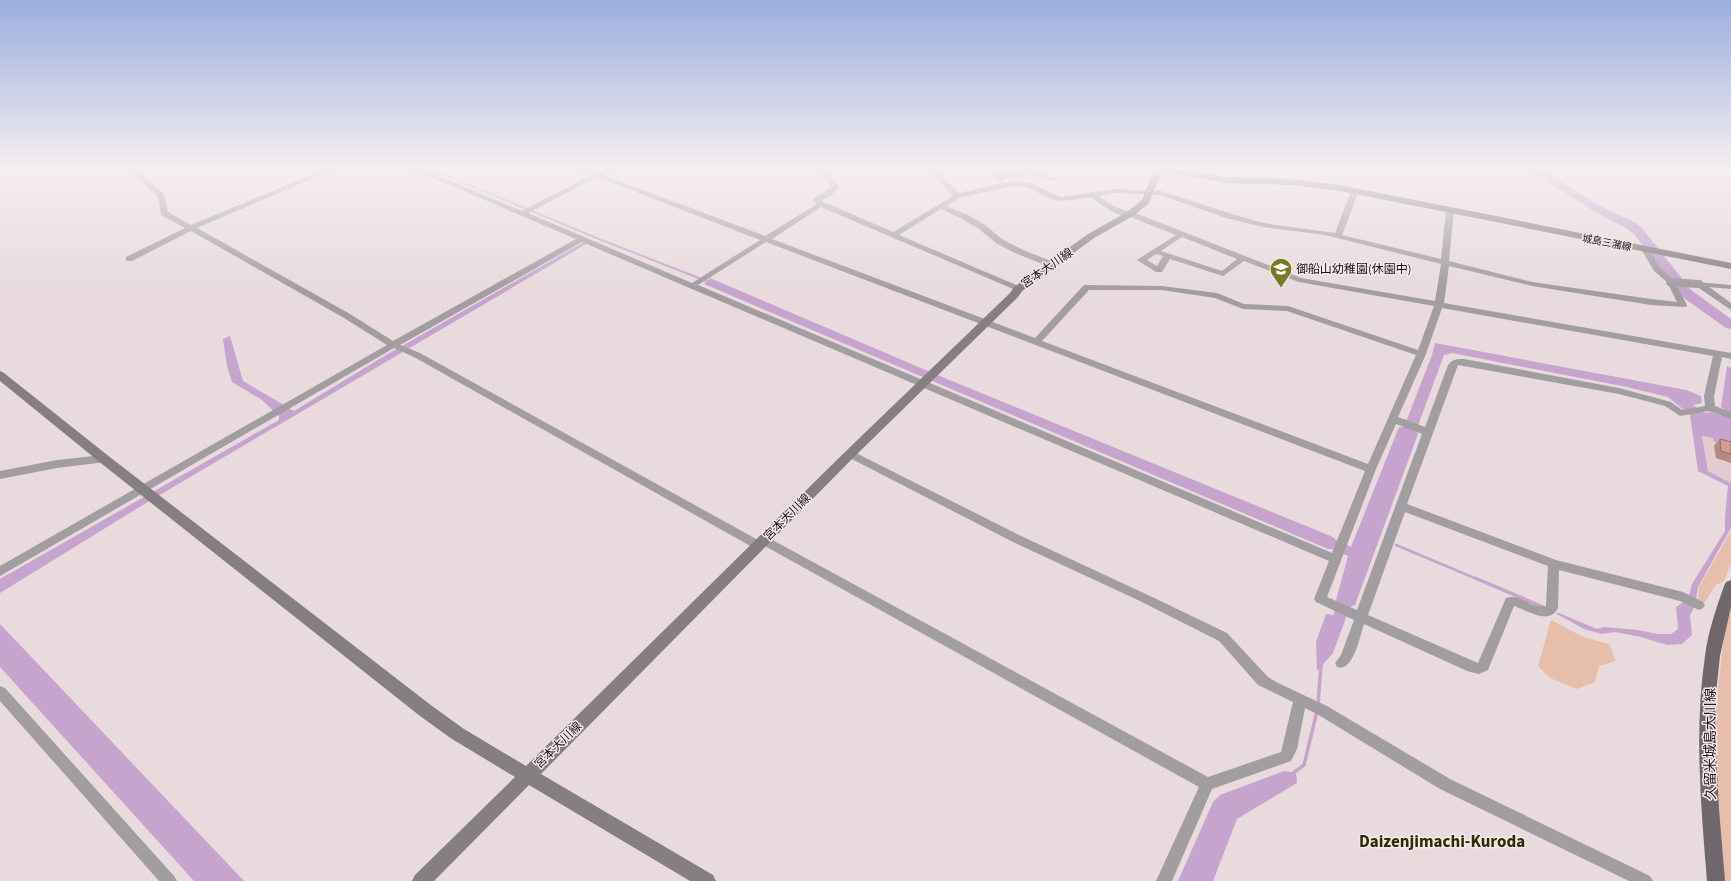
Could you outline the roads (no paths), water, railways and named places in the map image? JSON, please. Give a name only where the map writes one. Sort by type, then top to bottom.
[{"type":"main road","name":"宮本大川線","points":[[421,881],[673,632],[850,454],[924,383],[984,322],[1014,295],[1018,289],[1091,236],[1129,215],[1137,208]]},
{"type":"main road","name":"城島三潴線","points":[[1441,208],[1731,266]]},
{"type":"main road","points":[[1,376],[52,416],[102,459],[426,711],[458,734],[707,881]]},
{"type":"main road","name":"久留米城島大川線","points":[[1716,881],[1708,769],[1708,702],[1715,638],[1731,586]]},
{"type":"street","points":[[163,208],[164,213],[347,316],[395,346],[417,355],[1207,784]]},
{"type":"street","points":[[129,259],[180,233],[237,208]]},
{"type":"street","points":[[511,208],[692,286],[1336,556]]},
{"type":"street","points":[[523,213],[532,208]]},
{"type":"street","points":[[687,208],[1371,469]]},
{"type":"street","points":[[692,286],[765,238],[814,208]]},
{"type":"street","points":[[831,208],[1018,289]]},
{"type":"street","points":[[894,235],[937,208]]},
{"type":"street","points":[[945,208],[965,217],[1018,251],[1053,265]]},
{"type":"street","points":[[1114,208],[1299,280],[1724,354],[1706,409]]},
{"type":"street","points":[[1206,208],[1263,225],[1338,236],[1532,284],[1650,302],[1683,305],[1670,281],[1657,269],[1645,249]]},
{"type":"street","points":[[1338,236],[1349,208]]},
{"type":"street","points":[[1450,210],[1446,263],[1439,305],[1398,421],[1371,469],[1320,600],[1328,602],[1357,617],[1471,667],[1479,669],[1484,666],[1510,601],[1515,601],[1542,612],[1547,612],[1552,608],[1554,564]]},
{"type":"street","points":[[1167,256],[1159,270],[1141,260],[1182,234]]},
{"type":"street","points":[[0,571],[395,346],[586,240]]},
{"type":"street","points":[[1155,251],[1223,274],[1244,258]]},
{"type":"street","points":[[1670,281],[1731,287]]},
{"type":"street","points":[[1699,284],[1731,306]]},
{"type":"street","points":[[1037,341],[1087,287],[1162,288],[1217,296],[1249,307],[1288,309],[1421,354]]},
{"type":"street","points":[[1341,664],[1346,658],[1357,617],[1401,506],[1424,431],[1453,365],[1456,362],[1619,391],[1668,404],[1680,413],[1706,409],[1728,415]]},
{"type":"street","points":[[1398,421],[1424,431]]},
{"type":"street","points":[[850,454],[1016,539],[1144,598],[1223,637],[1263,681],[1273,687],[1311,704],[1445,784],[1645,881]]},
{"type":"street","points":[[0,475],[57,464],[102,459]]},
{"type":"street","points":[[1401,506],[1554,564],[1683,596],[1699,605]]},
{"type":"street","points":[[0,692],[169,881]]},
{"type":"street","points":[[1164,881],[1207,784],[1286,757],[1311,704]]},
{"type":"waterway","points":[[525,208],[709,282]]},
{"type":"waterway","points":[[1596,208],[1630,225],[1638,231],[1686,293],[1731,325]]},
{"type":"waterway","points":[[1396,545],[1477,579]]},
{"type":"waterway","points":[[1475,578],[1543,607]]},
{"type":"waterway","points":[[1318,704],[1321,665]]},
{"type":"waterway","points":[[1292,774],[1304,765],[1317,711]]},
{"type":"place","name":"御船山幼稚園(休園中)","points":[[1281,288]]},
{"type":"district","name":"Daizenjimachi-Kuroda","points":[[1442,841]]}]
